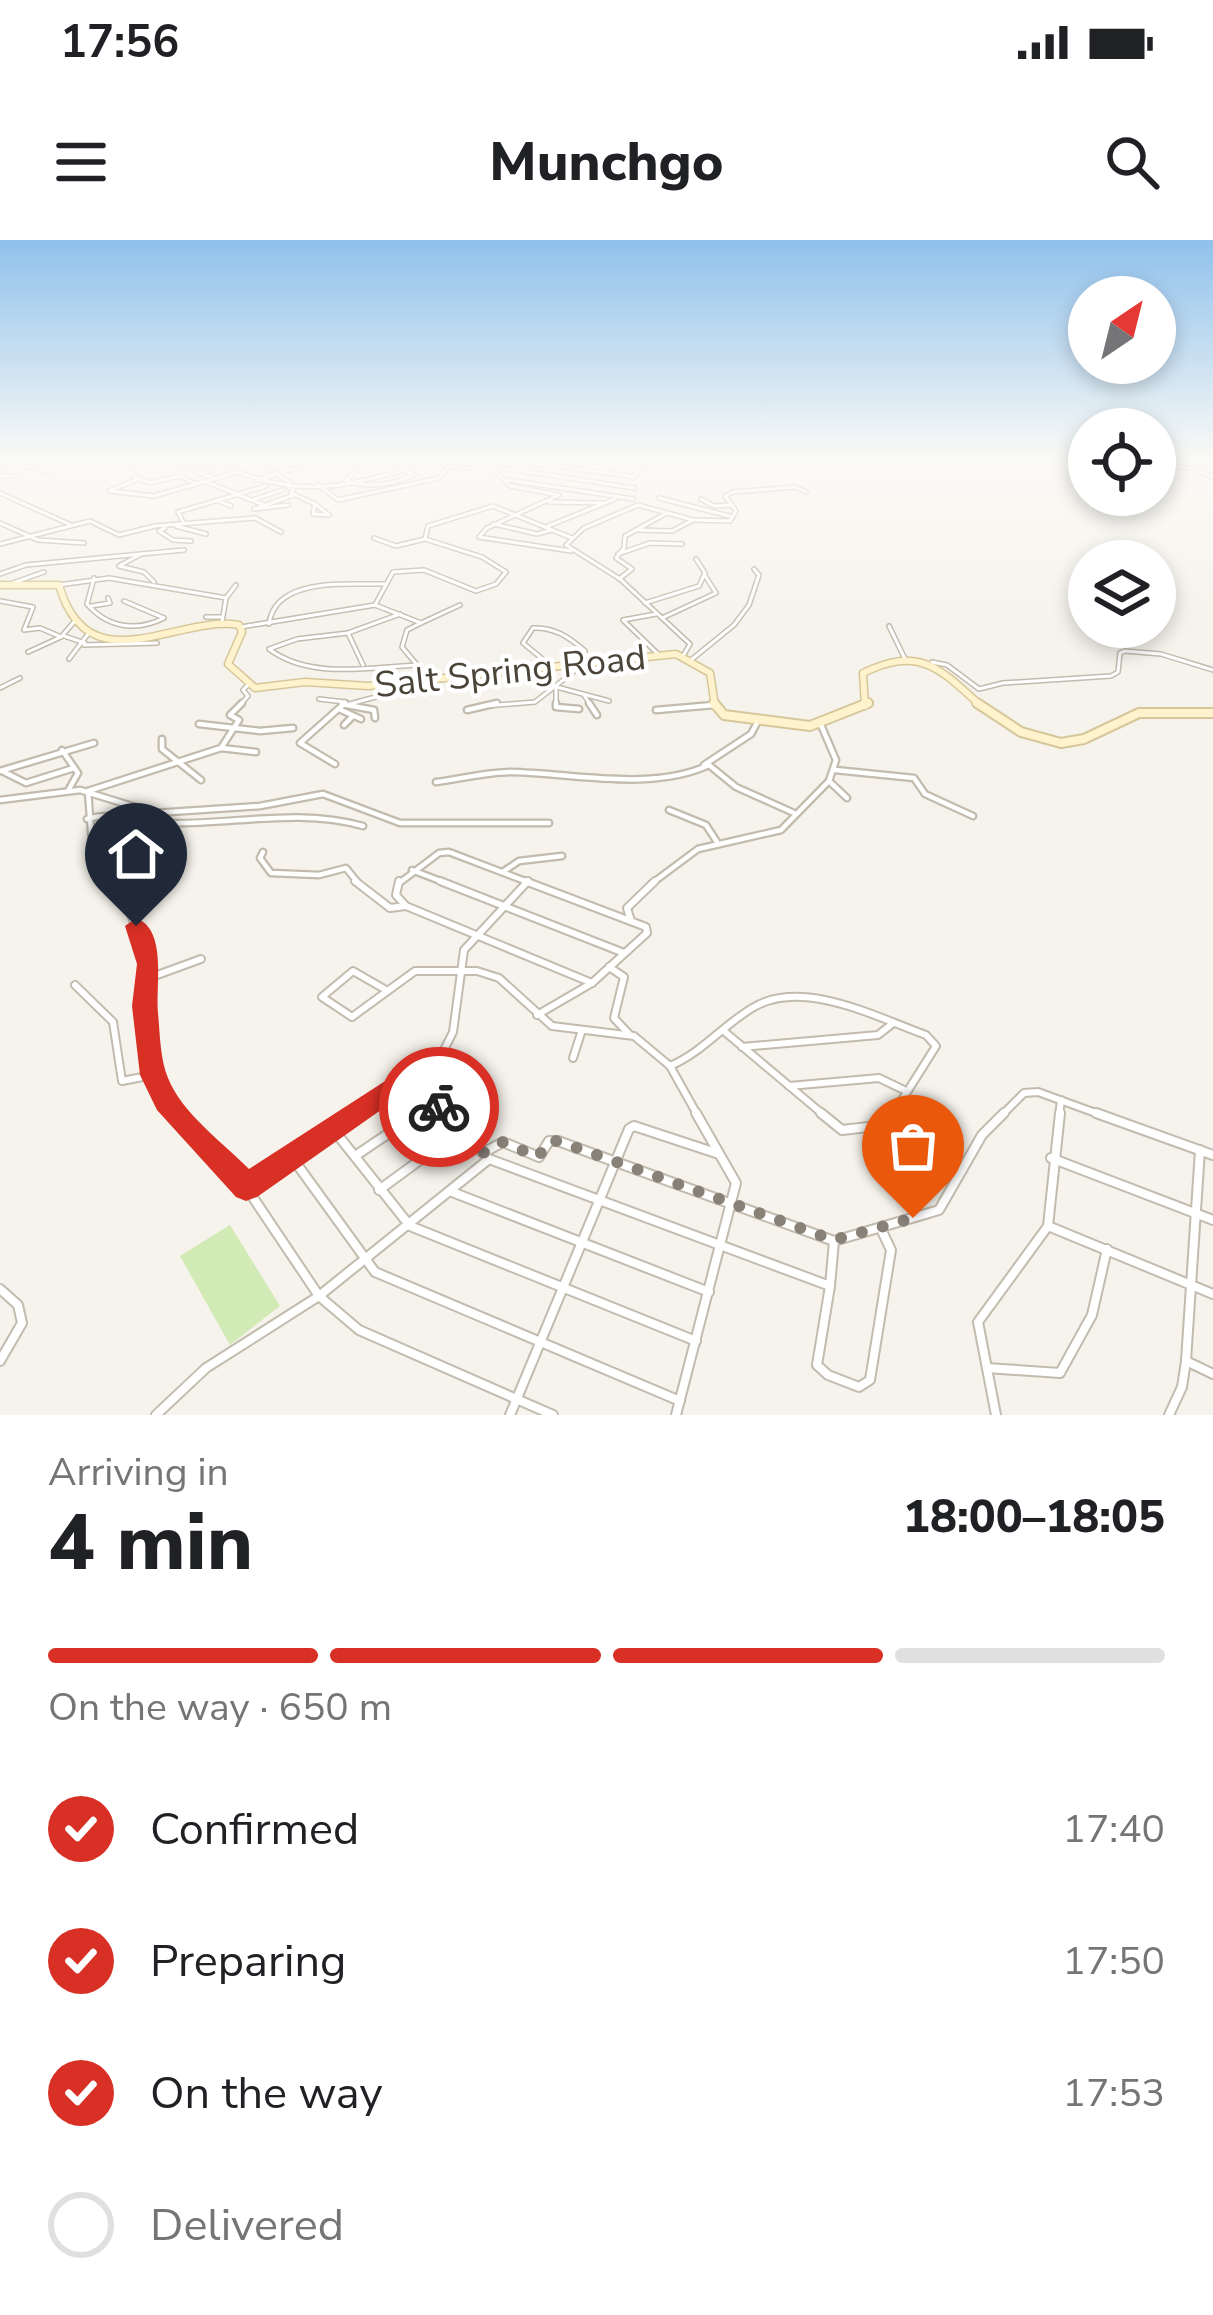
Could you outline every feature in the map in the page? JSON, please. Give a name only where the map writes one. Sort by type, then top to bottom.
[{"type":"street","points":[[50,516],[71,525]]},
{"type":"street","points":[[177,516],[184,524]]},
{"type":"street","points":[[425,539],[428,526],[458,516]]},
{"type":"street","points":[[514,516],[479,537],[571,551]]},
{"type":"street","points":[[523,516],[572,538]]},
{"type":"street","points":[[548,526],[574,516]]},
{"type":"street","points":[[613,516],[584,528],[566,545],[619,579],[687,639],[687,658]]},
{"type":"street","points":[[619,579],[632,569],[616,559],[625,536],[661,516]]},
{"type":"street","points":[[679,516],[727,522],[733,517]]},
{"type":"street","points":[[728,516],[733,517]]},
{"type":"street","points":[[0,544],[90,521],[119,535],[255,518],[280,532]]},
{"type":"street","points":[[637,530],[672,531],[693,520]]},
{"type":"street","points":[[0,523],[29,536],[84,543]]},
{"type":"street","points":[[494,524],[537,534],[554,529]]},
{"type":"street","points":[[176,526],[206,535]]},
{"type":"street","points":[[164,528],[158,531],[173,540],[191,541]]},
{"type":"street","points":[[374,538],[396,546],[425,539],[482,557],[506,572],[482,590],[458,589],[419,569],[393,572],[375,604]]},
{"type":"street","points":[[618,554],[650,543],[682,544]]},
{"type":"street","points":[[0,574],[26,565],[184,550]]},
{"type":"street","points":[[141,554],[119,566],[144,572],[154,582]]},
{"type":"street","points":[[659,655],[622,620],[659,616],[716,593],[696,559]]},
{"type":"street","points":[[687,658],[739,626],[758,584],[754,569]]},
{"type":"street","points":[[2,585],[44,572]]},
{"type":"street","points":[[645,603],[697,587],[704,574]]},
{"type":"street","points":[[88,606],[94,578]]},
{"type":"street","points":[[2,585],[59,585],[94,578],[154,582],[226,598]]},
{"type":"street","points":[[269,624],[271,608],[304,589],[386,584]]},
{"type":"street","points":[[59,585],[86,641]]},
{"type":"street","points":[[222,619],[226,598],[236,585]]},
{"type":"street","points":[[88,606],[110,603],[108,598]]},
{"type":"street","points":[[88,606],[114,624],[139,626],[164,618],[124,601]]},
{"type":"street","points":[[1,602],[33,607],[20,636]]},
{"type":"street","points":[[206,617],[241,627],[375,604],[421,622]]},
{"type":"street","points":[[438,677],[423,672],[402,647],[407,630],[460,605]]},
{"type":"street","points":[[400,614],[348,633],[269,649],[298,664],[418,665]]},
{"type":"street","points":[[69,659],[86,641],[163,636],[222,619]]},
{"type":"street","points":[[28,652],[63,636],[74,622]]},
{"type":"street","points":[[889,626],[905,659]]},
{"type":"street","points":[[221,748],[238,720],[230,715],[248,696],[244,690],[249,684],[228,664],[241,627]]},
{"type":"street","points":[[24,630],[39,628],[86,641],[157,643]]},
{"type":"street","points":[[466,710],[500,702],[526,705],[565,682],[582,662],[585,651],[579,645],[554,628],[533,628],[524,643],[550,667]]},
{"type":"street","points":[[348,633],[365,668]]},
{"type":"street","points":[[656,710],[714,705],[733,719],[800,727],[820,724],[868,703],[863,673],[905,659],[947,665],[982,689],[1003,683],[1111,676],[1118,672],[1120,653],[1125,651],[1161,654],[1213,670]]},
{"type":"street","name":"Salt Spring Road","points":[[249,684],[368,686],[659,655],[687,658],[712,679],[714,705]]},
{"type":"street","points":[[932,662],[1001,723],[1067,746],[1095,734],[1109,721],[1140,713],[1213,713]]},
{"type":"street","points":[[0,688],[20,678]]},
{"type":"street","points":[[335,764],[300,743],[343,706],[413,687],[421,680]]},
{"type":"street","points":[[555,687],[609,701]]},
{"type":"street","points":[[555,687],[556,706],[579,709]]},
{"type":"street","points":[[584,695],[597,715]]},
{"type":"street","points":[[320,699],[374,710],[375,718]]},
{"type":"street","points":[[343,706],[361,719]]},
{"type":"street","points":[[344,725],[353,716]]},
{"type":"street","points":[[436,782],[508,772],[590,778],[690,774],[747,737],[758,721]]},
{"type":"street","points":[[199,724],[260,731],[293,728]]},
{"type":"street","points":[[631,921],[626,910],[688,854],[717,842],[775,833],[830,781],[835,750],[820,724]]},
{"type":"street","points":[[162,739],[162,749],[201,780]]},
{"type":"street","points":[[1,771],[94,743]]},
{"type":"street","points":[[88,791],[221,748],[256,752]]},
{"type":"street","points":[[62,750],[77,777],[69,789]]},
{"type":"street","points":[[704,765],[778,810],[794,813]]},
{"type":"street","points":[[1,771],[26,783],[74,768]]},
{"type":"street","points":[[835,770],[914,778],[925,794],[973,816]]},
{"type":"street","points":[[830,781],[847,798]]},
{"type":"street","points":[[0,800],[69,789],[154,813],[260,806],[323,794],[385,821],[550,823]]},
{"type":"street","points":[[88,791],[92,844],[123,884],[149,978],[145,1006],[153,1075],[166,1102],[246,1187],[319,1296],[359,1330],[553,1415]]},
{"type":"street","points":[[670,810],[706,825],[717,842]]},
{"type":"street","points":[[87,819],[122,812],[154,823],[320,816],[363,826]]},
{"type":"street","points":[[537,1016],[592,982],[646,933],[646,927],[444,851],[412,870],[395,887],[399,902],[592,982]]},
{"type":"street","points":[[263,852],[260,859],[271,873],[319,875],[346,868],[351,878],[390,908],[406,906]]},
{"type":"street","points":[[504,871],[519,861],[562,856]]},
{"type":"street","points":[[123,884],[165,867]]},
{"type":"street","points":[[412,870],[624,953]]},
{"type":"street","points":[[246,1187],[410,1076],[449,1042],[464,950],[528,881]]},
{"type":"street","points":[[149,978],[201,959]]},
{"type":"street","points":[[609,967],[624,977],[614,1018],[629,1035]]},
{"type":"street","points":[[386,990],[353,971],[322,997],[352,1017],[415,971],[459,970],[499,978],[552,1026],[645,1040],[670,1066],[736,1183],[724,1245],[676,1415]]},
{"type":"street","points":[[75,985],[113,1022],[122,1081],[153,1075]]},
{"type":"street","points":[[670,1066],[696,1056],[724,1032],[757,1005],[770,1002],[828,1000],[926,1035],[936,1046],[886,1125],[842,1130],[724,1032]]},
{"type":"street","points":[[742,1047],[878,1035],[892,1024]]},
{"type":"street","points":[[572,1058],[581,1033]]},
{"type":"street","points":[[410,1076],[486,1156],[830,1286]]},
{"type":"street","points":[[789,1086],[879,1078],[908,1093]]},
{"type":"street","points":[[156,1415],[206,1368],[319,1296],[410,1226],[502,1142],[538,1157],[551,1140],[834,1240],[939,1210],[982,1135],[1012,1101],[1038,1092],[1213,1155]]},
{"type":"street","points":[[996,1415],[978,1322],[1048,1226],[1060,1100]]},
{"type":"street","points":[[354,1157],[435,1102]]},
{"type":"street","points":[[510,1415],[615,1161],[634,1126],[719,1154]]},
{"type":"street","points":[[332,1128],[410,1226],[695,1341]]},
{"type":"street","points":[[379,1190],[461,1130]]},
{"type":"street","points":[[1169,1415],[1182,1387],[1186,1360],[1200,1150]]},
{"type":"street","points":[[291,1156],[375,1272],[680,1401]]},
{"type":"street","points":[[1052,1158],[1213,1220]]},
{"type":"street","points":[[452,1191],[709,1292]]},
{"type":"street","points":[[1048,1226],[1213,1294]]},
{"type":"street","points":[[834,1240],[817,1365],[828,1376],[859,1388],[869,1380],[891,1250],[881,1229]]},
{"type":"street","points":[[987,1368],[1060,1373],[1082,1346],[1098,1311],[1107,1250]]},
{"type":"street","points":[[0,1289],[17,1300],[23,1314],[23,1329],[0,1361]]},
{"type":"street","points":[[1186,1360],[1213,1375]]},
{"type":"green space","points":[[230,1225],[280,1306],[230,1345],[180,1256]]},
{"type":"way so far","points":[[439,1107],[483,1153],[502,1142],[538,1157],[549,1141],[558,1141],[834,1240],[913,1218]]},
{"type":"route","points":[[136,926],[148,964],[145,1006],[153,1075],[166,1102],[217,1150],[246,1187],[410,1076],[439,1107]]}]
